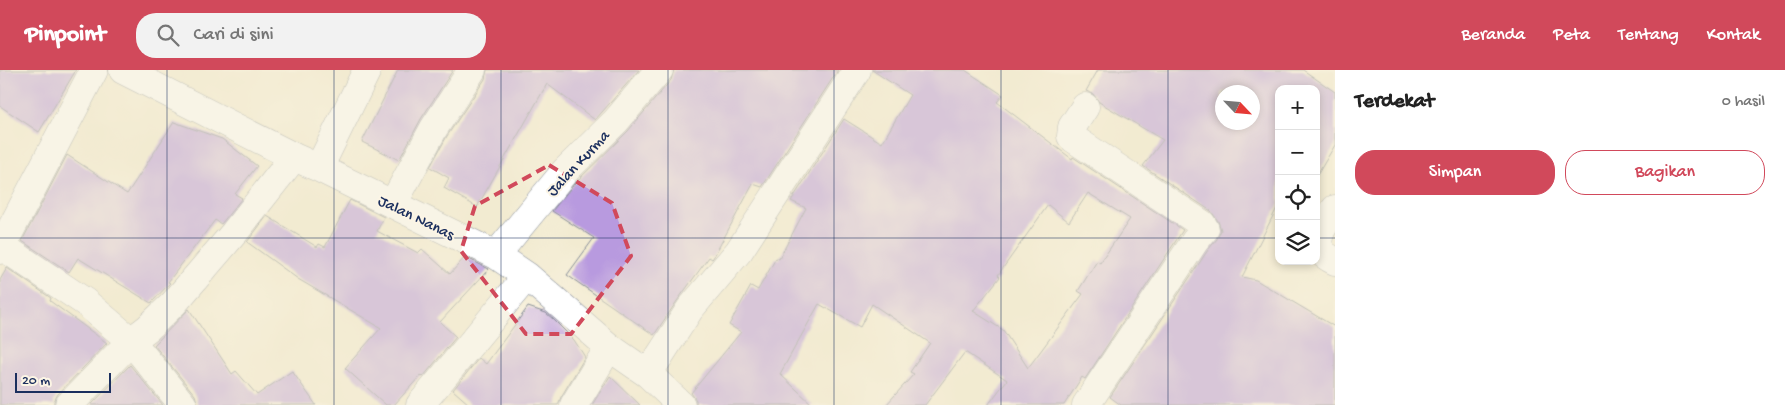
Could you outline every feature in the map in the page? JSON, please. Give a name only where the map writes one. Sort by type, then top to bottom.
[{"type":"street","points":[[94,70],[1,247],[85,302],[131,340],[183,405]]},
{"type":"street","name":"Jalan Nanas","points":[[124,70],[294,157],[496,255],[527,276],[609,347],[648,374],[681,405]]},
{"type":"street","points":[[320,168],[367,70]]},
{"type":"street","points":[[393,204],[434,128],[472,70]]},
{"type":"street","name":"Jalan Kurma","points":[[496,255],[566,170],[616,121],[659,70]]},
{"type":"street","points":[[648,374],[690,309],[739,251],[857,70]]},
{"type":"street","points":[[1085,107],[1072,127],[1071,136],[1202,224],[1205,229],[1195,240],[1086,405]]},
{"type":"street","points":[[68,405],[131,340],[148,328],[174,303],[234,233],[294,157]]},
{"type":"street","points":[[1335,209],[1321,230],[1318,240],[1322,253],[1335,261]]},
{"type":"street","points":[[420,405],[527,276]]},
{"type":"street","points":[[574,405],[609,347]]},
{"type":"highlighted area","points":[[549,165],[612,203],[631,256],[571,334],[526,334],[461,251],[475,206]]},
{"type":"building","points":[[0,70],[76,70],[39,132],[0,106]]},
{"type":"building","points":[[398,70],[453,70],[421,119],[399,160],[362,142]]},
{"type":"building","points":[[487,70],[639,70],[595,120],[547,84],[477,207],[444,188],[449,178],[430,167],[447,136],[485,79]]},
{"type":"building","points":[[674,70],[838,70],[762,187],[753,184],[713,258],[709,257],[654,335],[567,275],[594,238],[552,211],[574,184],[628,131],[671,80]]},
{"type":"building","points":[[872,70],[965,70],[1003,95],[997,102],[1072,159],[1073,157],[1183,230],[1085,379],[1082,377],[1064,405],[988,405],[1007,380],[965,352],[925,405],[886,405],[914,374],[910,372],[930,343],[872,304],[860,327],[819,304],[780,374],[813,405],[696,405],[696,400],[691,393],[741,332],[729,325],[751,286],[758,290],[776,258],[779,259],[806,208],[791,201],[844,119],[882,143],[910,95]],"holes":[[[1088,193],[1130,219],[1100,263],[1097,261],[1078,291],[1083,294],[1028,368],[1003,330],[973,311],[1000,277],[998,275],[1048,205],[1069,222]]]},
{"type":"building","points":[[1098,70],[1303,70],[1335,92],[1335,145],[1320,170],[1320,85],[1275,85],[1275,212],[1242,277],[1256,280],[1335,327],[1335,405],[1121,405],[1110,397],[1217,239],[1221,230],[1218,221],[1211,211],[1143,166],[1163,140],[1099,102],[1093,94],[1086,91]]},
{"type":"building","points":[[174,122],[222,139],[257,166],[235,194],[242,198],[221,224],[215,220],[168,282],[170,283],[151,303],[78,258],[69,272],[22,241],[67,155],[127,194]]},
{"type":"building","points":[[350,200],[384,217],[377,231],[418,253],[422,249],[450,274],[465,257],[489,269],[440,322],[456,337],[423,377],[421,375],[394,405],[386,405],[345,368],[381,328],[298,279],[247,242],[267,216],[317,247],[319,244],[325,247]]},
{"type":"building","points":[[7,268],[51,298],[50,301],[107,343],[58,394],[54,405],[0,405],[0,280]]},
{"type":"building","points":[[528,307],[546,313],[553,319],[574,340],[585,357],[558,405],[470,405],[453,390],[479,358],[486,364]]},
{"type":"building","points":[[189,309],[232,374],[236,371],[257,395],[292,371],[316,405],[198,405],[195,395],[154,345]]},
{"type":"building","points":[[130,365],[163,405],[91,405]]},
{"type":"building","points":[[610,376],[640,405],[592,405]]}]
